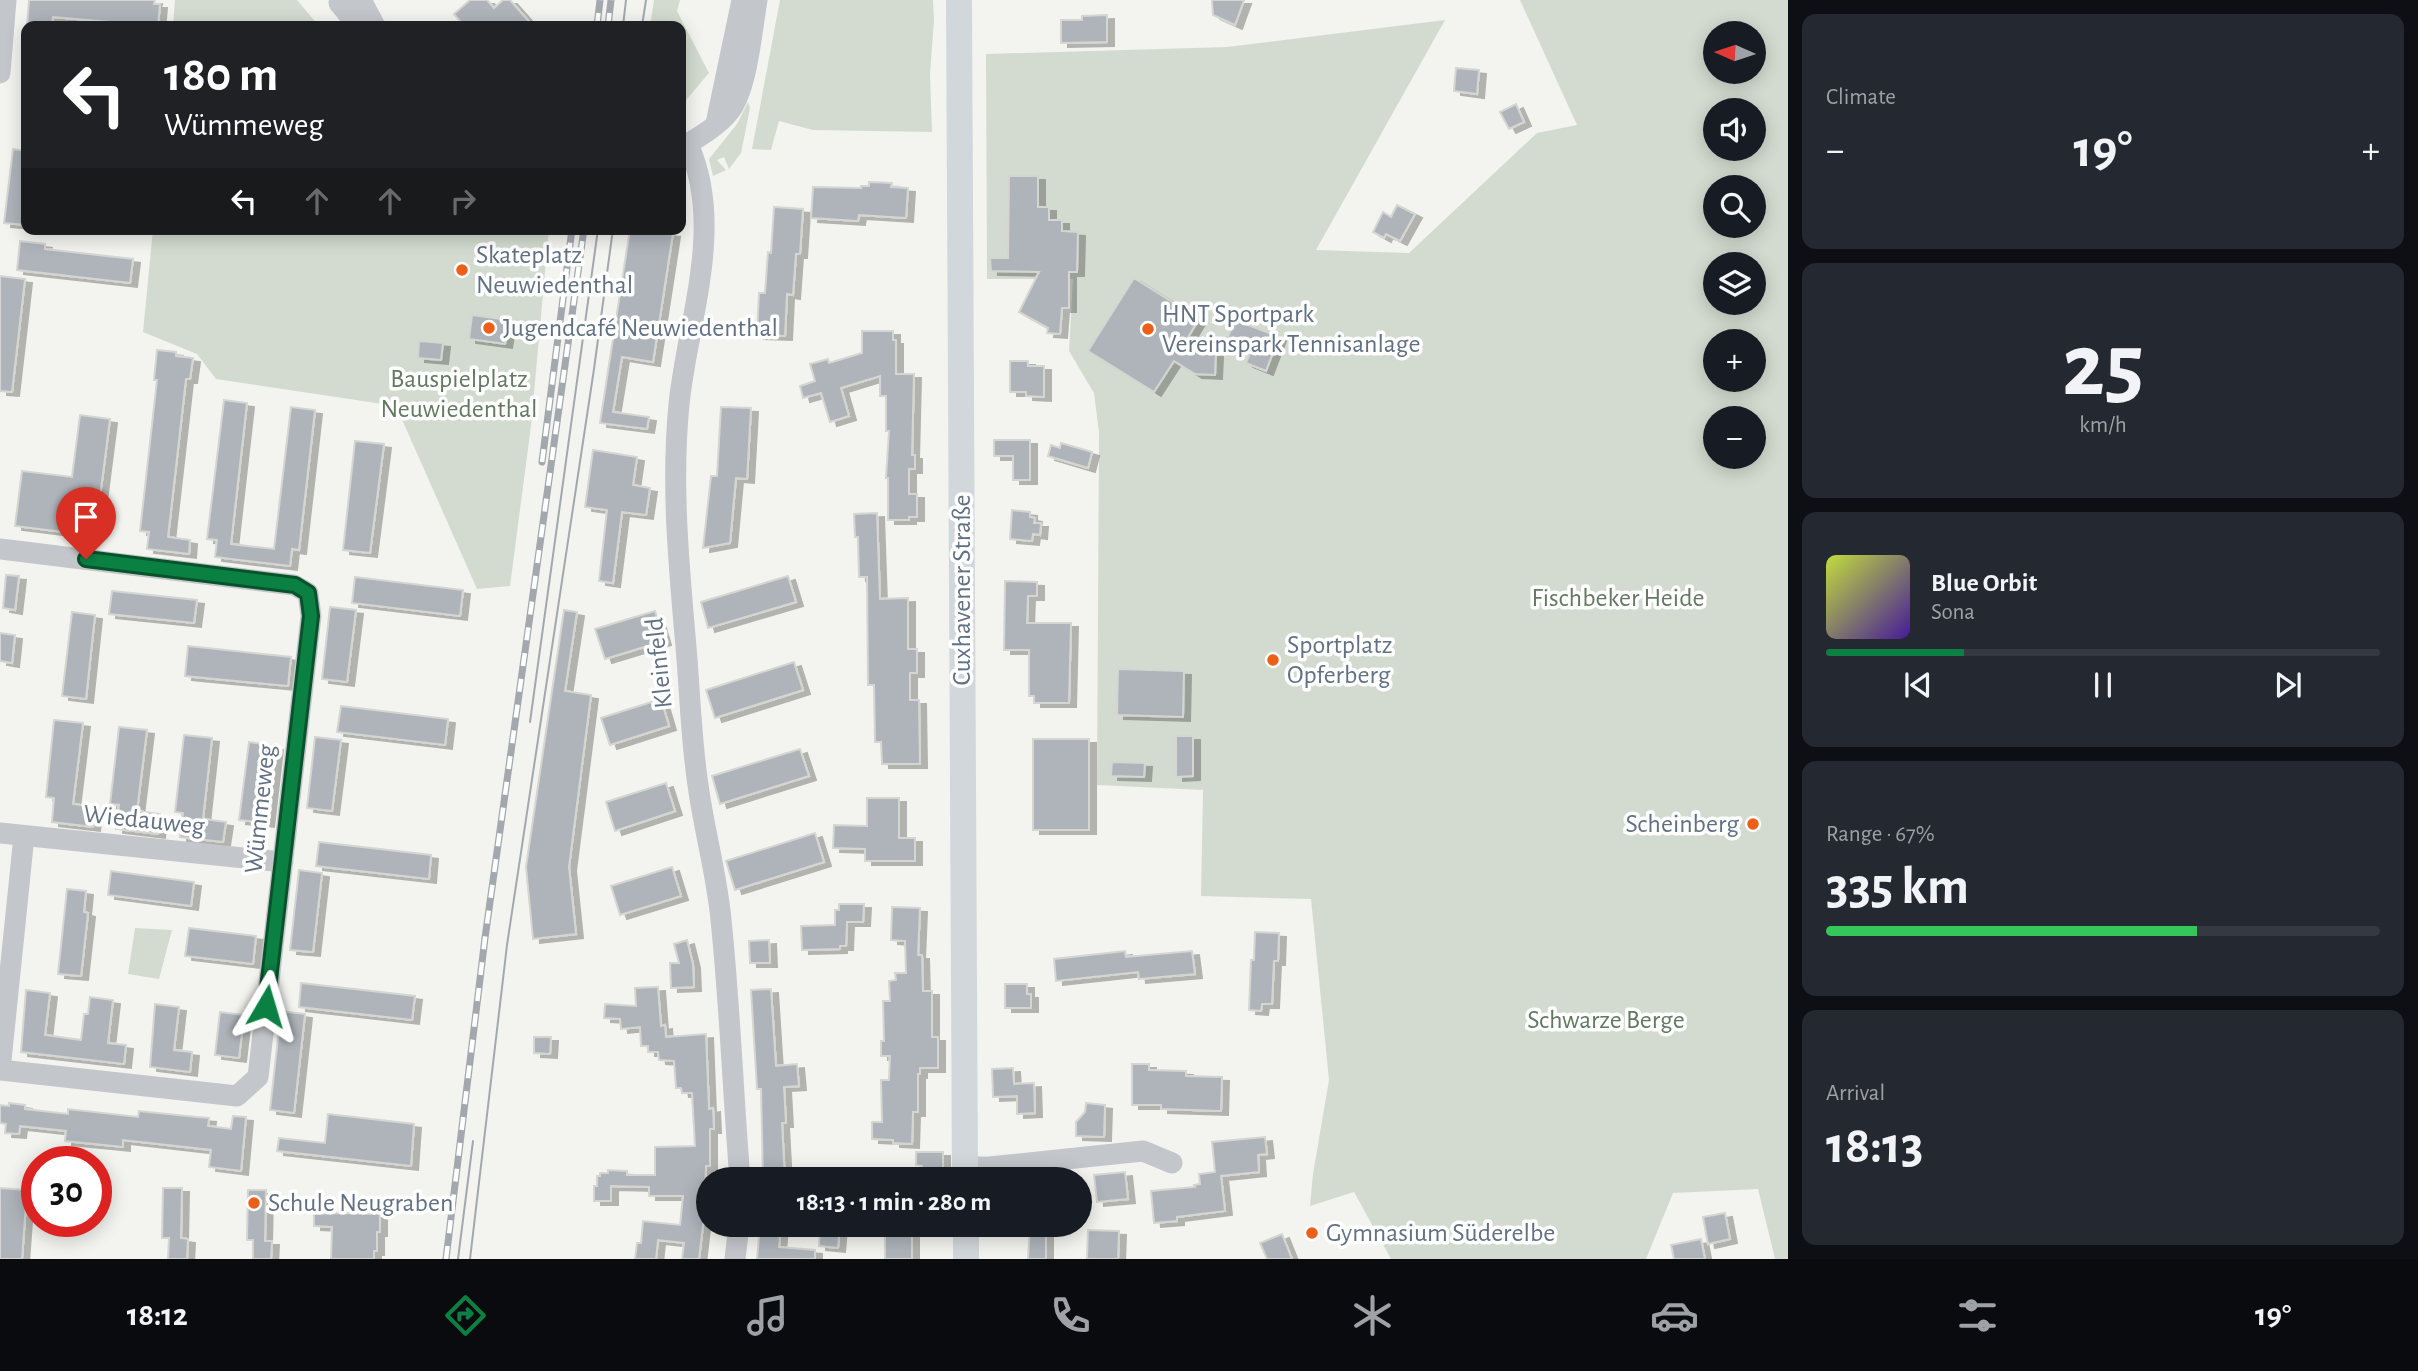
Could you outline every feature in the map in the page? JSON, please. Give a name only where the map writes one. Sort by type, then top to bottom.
[{"type":"main road","name":"Cuxhavener Straße","points":[[959,0],[965,1167]]},
{"type":"main road","points":[[965,1237],[966,1259]]},
{"type":"street","points":[[0,73],[6,0]]},
{"type":"street","points":[[361,0],[372,21]]},
{"type":"street","points":[[715,124],[742,0]]},
{"type":"street","points":[[686,145],[729,113],[738,98],[757,0]]},
{"type":"street","points":[[340,1],[354,21]]},
{"type":"street","name":"Kleinfeld","points":[[686,148],[702,185],[704,238],[679,402],[676,527],[697,783],[721,918],[739,1167]]},
{"type":"street","name":"Wümmeweg","points":[[0,550],[295,585],[308,593],[311,616],[258,1077],[237,1096],[0,1070]]},
{"type":"street","name":"Wiedauweg","points":[[0,833],[283,862]]},
{"type":"street","points":[[0,1070],[24,836]]},
{"type":"street","points":[[996,1167],[1143,1151],[1172,1163]]},
{"type":"street","points":[[735,1259],[738,1237]]},
{"type":"green space","points":[[175,0],[297,0],[315,21],[173,21]]},
{"type":"green space","points":[[654,0],[680,0],[677,11],[682,21],[651,21]]},
{"type":"green space","points":[[780,0],[933,0],[930,74],[932,132],[813,130],[779,121],[771,150],[752,149]]},
{"type":"green space","name":"Schwarze Berge","points":[[1520,0],[1788,0],[1788,1259],[1775,1259],[1758,1189],[1673,1193],[1646,1259],[1391,1259],[1354,1192],[1310,1206],[1329,1080],[1311,899],[1201,896],[1203,790],[1097,785],[1099,433],[1094,393],[1069,351],[1073,279],[987,279],[986,54],[1227,47],[1445,20],[1316,250],[1409,253],[1537,133],[1577,125]]},
{"type":"green space","points":[[686,28],[709,73],[686,100]]},
{"type":"green space","points":[[748,102],[750,108],[741,153],[729,169],[724,157],[717,160],[726,170],[713,176],[709,159],[737,124]]},
{"type":"green space","name":"Bauspielplatz Neuwiedenthal","points":[[152,235],[548,235],[531,426],[510,586],[477,589],[396,406],[216,379],[197,354],[143,332]]},
{"type":"green space","points":[[135,928],[172,930],[159,979],[128,974]]},
{"type":"building","points":[[29,0],[155,0],[154,4],[160,4],[158,21],[100,21],[53,17],[53,21],[27,21]]},
{"type":"building","points":[[470,0],[487,0],[494,8],[503,0],[510,0],[529,21],[460,21],[454,14]]},
{"type":"building","points":[[1212,0],[1244,0],[1235,25],[1213,15]]},
{"type":"building","points":[[1107,15],[1107,42],[1061,43],[1061,20],[1082,20],[1082,16]]},
{"type":"building","points":[[1456,68],[1479,70],[1477,94],[1454,91]]},
{"type":"building","points":[[1516,104],[1524,122],[1509,129],[1500,112]]},
{"type":"building","points":[[13,149],[21,150],[21,225],[4,223]]},
{"type":"building","points":[[1009,176],[1038,176],[1038,207],[1049,207],[1049,220],[1062,220],[1062,231],[1078,232],[1077,272],[1069,272],[1069,308],[1062,308],[1060,334],[1047,333],[1048,328],[1019,312],[1039,272],[991,271],[990,258],[1008,258]]},
{"type":"building","points":[[869,182],[892,183],[891,187],[908,188],[906,218],[859,215],[858,221],[811,218],[813,187],[861,188],[869,186]]},
{"type":"building","points":[[1397,205],[1415,214],[1400,241],[1386,234],[1384,238],[1373,232],[1383,212],[1391,217]]},
{"type":"building","points":[[774,207],[803,209],[800,254],[796,254],[793,295],[787,294],[785,336],[757,335],[759,293],[765,293]]},
{"type":"building","points":[[629,235],[673,235],[653,362],[622,357],[613,412],[649,417],[647,429],[600,423]]},
{"type":"building","points":[[20,241],[45,244],[45,249],[133,259],[130,283],[17,270]]},
{"type":"building","points":[[0,276],[25,279],[12,392],[0,391]]},
{"type":"building","name":"HNT Sportpark Vereinspark Tennisanlage","points":[[1134,278],[1199,319],[1187,339],[1209,353],[1216,353],[1215,375],[1195,374],[1174,361],[1154,392],[1088,351]]},
{"type":"building","name":"Jugendcafé Neuwiedenthal","points":[[472,315],[509,320],[505,344],[469,339]]},
{"type":"building","points":[[1235,320],[1279,337],[1266,371],[1246,363],[1252,348],[1227,339]]},
{"type":"building","points":[[862,331],[893,331],[893,340],[896,340],[896,374],[914,374],[912,455],[915,455],[915,469],[909,469],[909,494],[917,494],[917,517],[909,517],[909,520],[888,520],[886,478],[889,431],[886,431],[886,396],[880,396],[880,376],[841,388],[849,416],[830,422],[821,393],[803,398],[800,386],[815,381],[810,364],[828,359],[829,363],[862,353]]},
{"type":"building","points":[[419,341],[443,343],[441,360],[418,358]]},
{"type":"building","points":[[157,350],[176,352],[176,356],[193,358],[190,379],[186,379],[168,537],[190,540],[189,554],[147,549],[149,532],[140,531],[157,380],[154,380]]},
{"type":"building","points":[[1010,361],[1028,361],[1028,366],[1044,366],[1044,397],[1026,396],[1026,392],[1010,392]]},
{"type":"building","points":[[224,400],[247,403],[231,544],[274,549],[291,407],[315,410],[299,550],[292,549],[290,566],[215,557],[217,540],[207,539]]},
{"type":"building","points":[[721,407],[751,408],[747,479],[736,478],[730,543],[703,548],[711,476],[717,476]]},
{"type":"building","points":[[80,415],[110,419],[95,536],[15,526],[22,471],[72,477]]},
{"type":"building","points":[[994,440],[1030,440],[1030,480],[1013,480],[1013,456],[994,456]]},
{"type":"building","points":[[355,441],[384,444],[370,553],[343,550]]},
{"type":"building","points":[[1061,443],[1092,452],[1088,468],[1048,456],[1051,445],[1060,448]]},
{"type":"building","points":[[593,450],[637,457],[633,485],[650,488],[646,515],[622,512],[613,583],[599,581],[607,510],[585,507]]},
{"type":"building","points":[[1012,510],[1030,512],[1030,517],[1035,518],[1034,523],[1041,523],[1040,535],[1033,534],[1032,541],[1010,539]]},
{"type":"building","points":[[877,513],[880,599],[908,598],[908,649],[917,649],[917,673],[910,673],[910,700],[919,700],[920,764],[882,764],[881,742],[875,742],[874,685],[868,685],[867,577],[859,577],[858,537],[855,537],[854,514]]},
{"type":"building","points":[[6,575],[19,576],[15,610],[3,608]]},
{"type":"building","points":[[788,576],[796,602],[708,628],[701,602]]},
{"type":"building","points":[[355,577],[463,590],[460,616],[352,603]]},
{"type":"building","points":[[1005,581],[1037,582],[1037,596],[1028,596],[1027,623],[1071,623],[1069,703],[1034,703],[1034,696],[1029,696],[1029,650],[1004,650]]},
{"type":"building","points":[[112,591],[197,600],[194,623],[109,614]]},
{"type":"building","points":[[330,607],[356,610],[347,682],[322,679]]},
{"type":"building","points":[[564,610],[577,612],[565,691],[591,695],[569,867],[576,934],[533,939],[526,867]]},
{"type":"building","points":[[655,611],[664,641],[605,659],[595,629]]},
{"type":"building","points":[[72,612],[95,615],[86,699],[62,696]]},
{"type":"building","points":[[0,633],[15,635],[12,663],[0,661]]},
{"type":"building","points":[[188,646],[291,657],[288,686],[185,676]]},
{"type":"building","points":[[794,662],[803,690],[715,718],[706,690]]},
{"type":"building","points":[[1118,669],[1184,671],[1183,717],[1117,715]]},
{"type":"building","points":[[661,699],[669,726],[610,745],[601,718]]},
{"type":"building","points":[[341,706],[448,719],[445,745],[337,732]]},
{"type":"building","points":[[54,720],[83,723],[73,804],[96,807],[93,827],[52,822],[54,798],[46,797]]},
{"type":"building","points":[[119,727],[147,730],[137,811],[160,814],[158,834],[116,829],[119,805],[110,804]]},
{"type":"building","points":[[184,735],[212,738],[203,819],[226,822],[223,842],[180,837],[183,813],[175,812]]},
{"type":"building","points":[[1176,736],[1193,736],[1193,776],[1176,777]]},
{"type":"building","points":[[315,737],[341,740],[332,811],[307,808]]},
{"type":"building","points":[[1033,739],[1089,739],[1089,830],[1033,830]]},
{"type":"building","points":[[249,742],[276,746],[267,823],[239,820]]},
{"type":"building","points":[[800,749],[809,776],[720,804],[712,776]]},
{"type":"building","points":[[1112,762],[1145,763],[1144,777],[1111,776]]},
{"type":"building","points":[[666,783],[675,811],[615,831],[606,802]]},
{"type":"building","points":[[867,798],[899,798],[899,838],[915,838],[915,861],[865,861],[865,849],[833,848],[834,825],[867,826]]},
{"type":"building","points":[[815,833],[824,862],[735,890],[726,861]]},
{"type":"building","points":[[319,842],[431,855],[429,879],[316,866]]},
{"type":"building","points":[[672,867],[681,896],[620,915],[611,886]]},
{"type":"building","points":[[299,870],[322,873],[313,952],[290,950]]},
{"type":"building","points":[[111,871],[194,882],[191,906],[108,895]]},
{"type":"building","points":[[67,889],[86,891],[84,912],[88,913],[81,976],[58,974]]},
{"type":"building","points":[[839,904],[864,904],[863,922],[847,922],[846,946],[840,946],[840,949],[802,950],[801,926],[835,925],[835,910],[839,910]]},
{"type":"building","points":[[892,907],[920,908],[918,955],[922,955],[923,991],[932,991],[932,1037],[938,1037],[938,1068],[920,1068],[918,1074],[918,1112],[913,1112],[912,1144],[872,1139],[872,1122],[882,1122],[881,1080],[889,1080],[890,1056],[881,1056],[881,1041],[884,1041],[883,1001],[890,1001],[889,981],[896,980],[895,973],[906,973],[905,941],[891,940]]},
{"type":"building","points":[[189,928],[256,936],[253,964],[185,956]]},
{"type":"building","points":[[1255,932],[1279,933],[1278,961],[1274,961],[1272,1004],[1262,1004],[1261,1011],[1249,1010]]},
{"type":"building","points":[[687,940],[693,964],[694,987],[671,988],[670,963],[679,963],[674,944]]},
{"type":"building","points":[[769,940],[770,963],[750,963],[749,941]]},
{"type":"building","points":[[1125,951],[1126,957],[1192,951],[1195,974],[1139,979],[1138,972],[1056,981],[1054,959]]},
{"type":"building","points":[[301,983],[415,996],[412,1020],[299,1007]]},
{"type":"building","points":[[1005,984],[1027,984],[1027,994],[1031,994],[1031,1008],[1005,1008]]},
{"type":"building","points":[[658,987],[661,1026],[665,1025],[666,1037],[706,1034],[709,1109],[713,1108],[714,1129],[710,1129],[710,1166],[696,1167],[696,1237],[702,1237],[699,1259],[682,1259],[684,1243],[658,1240],[656,1259],[635,1259],[637,1243],[641,1243],[643,1221],[680,1225],[683,1196],[649,1196],[649,1187],[611,1186],[611,1201],[594,1201],[594,1186],[597,1186],[597,1176],[600,1176],[600,1173],[608,1173],[608,1170],[627,1171],[627,1175],[655,1175],[655,1147],[695,1146],[692,1093],[682,1093],[681,1088],[676,1088],[674,1061],[659,1060],[658,1052],[648,1052],[648,1046],[641,1046],[640,1027],[621,1029],[620,1019],[604,1018],[605,1004],[636,1006],[635,988]]},
{"type":"building","points":[[771,989],[776,1066],[797,1064],[799,1086],[784,1087],[786,1123],[782,1123],[784,1167],[763,1167],[761,1089],[757,1089],[751,990]]},
{"type":"building","points":[[26,990],[50,993],[45,1035],[81,1040],[84,1014],[88,1014],[90,997],[113,1000],[108,1043],[126,1045],[124,1064],[21,1052]]},
{"type":"building","points":[[155,1004],[179,1007],[174,1050],[192,1052],[190,1072],[150,1067]]},
{"type":"building","points":[[281,1011],[305,1014],[294,1113],[270,1110]]},
{"type":"building","points":[[220,1012],[244,1015],[239,1058],[215,1055]]},
{"type":"building","points":[[534,1037],[551,1037],[550,1054],[534,1053]]},
{"type":"building","points":[[1132,1064],[1149,1064],[1149,1070],[1186,1071],[1186,1076],[1222,1077],[1221,1111],[1132,1105]]},
{"type":"building","points":[[1013,1068],[1014,1084],[1034,1083],[1035,1113],[1017,1114],[1017,1096],[993,1097],[992,1069]]},
{"type":"building","points":[[9,1103],[25,1105],[25,1109],[68,1114],[68,1109],[138,1117],[139,1111],[209,1118],[208,1126],[231,1129],[233,1116],[246,1117],[241,1171],[209,1167],[211,1150],[123,1140],[123,1147],[65,1141],[66,1131],[20,1126],[19,1134],[5,1133],[6,1124],[0,1123],[0,1105],[9,1106]]},
{"type":"building","points":[[1086,1103],[1105,1105],[1104,1137],[1076,1136],[1076,1122],[1085,1112]]},
{"type":"building","points":[[328,1114],[414,1124],[411,1166],[277,1151],[279,1138],[325,1143]]},
{"type":"building","points":[[1265,1137],[1267,1154],[1258,1155],[1259,1172],[1221,1176],[1225,1211],[1154,1223],[1151,1191],[1195,1187],[1194,1185],[1200,1184],[1199,1174],[1215,1172],[1212,1142]]},
{"type":"building","points":[[916,1152],[943,1152],[943,1167],[916,1165]]},
{"type":"building","points":[[1125,1172],[1128,1199],[1097,1202],[1094,1175]]},
{"type":"building","points":[[0,1188],[21,1190],[22,1259],[0,1259]]},
{"type":"building","points":[[163,1188],[182,1188],[181,1238],[188,1239],[187,1259],[168,1259],[169,1238],[162,1238]]},
{"type":"building","points":[[248,1190],[266,1190],[265,1241],[272,1241],[271,1259],[253,1259],[253,1240],[247,1240]]},
{"type":"building","points":[[1725,1213],[1730,1239],[1708,1244],[1703,1217]]},
{"type":"building","points":[[314,1214],[380,1214],[380,1232],[377,1232],[374,1259],[331,1259],[332,1227],[314,1226]]},
{"type":"building","points":[[1092,1230],[1119,1231],[1118,1259],[1087,1259],[1088,1237],[1092,1237]]},
{"type":"building","points":[[1282,1234],[1292,1259],[1267,1259],[1260,1243]]},
{"type":"building","points":[[759,1237],[780,1237],[779,1247],[815,1250],[815,1259],[757,1259]]},
{"type":"building","points":[[819,1237],[839,1237],[838,1248],[819,1246]]},
{"type":"building","points":[[885,1237],[912,1237],[912,1259],[885,1259]]},
{"type":"building","points":[[1029,1237],[1046,1237],[1046,1259],[1028,1259]]},
{"type":"building","points":[[1701,1239],[1705,1259],[1674,1259],[1671,1245]]},
{"type":"tram line","points":[[624,21],[626,0]]},
{"type":"tram line","points":[[643,21],[646,0]]},
{"type":"tram line","points":[[530,722],[597,235]]},
{"type":"tram line","points":[[470,1259],[507,945],[612,235]]},
{"type":"tram line","points":[[458,1259],[473,1141]]},
{"type":"railway","points":[[598,21],[600,0]]},
{"type":"railway","points":[[609,21],[611,0]]},
{"type":"railway","points":[[542,462],[571,235]]},
{"type":"railway","points":[[446,1259],[485,938],[583,235]]},
{"type":"place","name":"Skateplatz Neuwiedenthal","points":[[462,270]]},
{"type":"place","name":"Jugendcafé Neuwiedenthal","points":[[489,328]]},
{"type":"place","name":"HNT Sportpark Vereinspark Tennisanlage","points":[[1148,329]]},
{"type":"place","name":"Sportplatz Opferberg","points":[[1273,660]]},
{"type":"place","name":"Scheinberg","points":[[1753,824]]},
{"type":"place","name":"Schule Neugraben","points":[[254,1203]]},
{"type":"place","name":"Gymnasium Süderelbe","points":[[1312,1233]]},
{"type":"route","points":[[86,559],[295,585],[308,593],[311,616],[266,1006]]},
{"type":"park label","name":"Fischbeker Heide","points":[[1618,598]]}]
